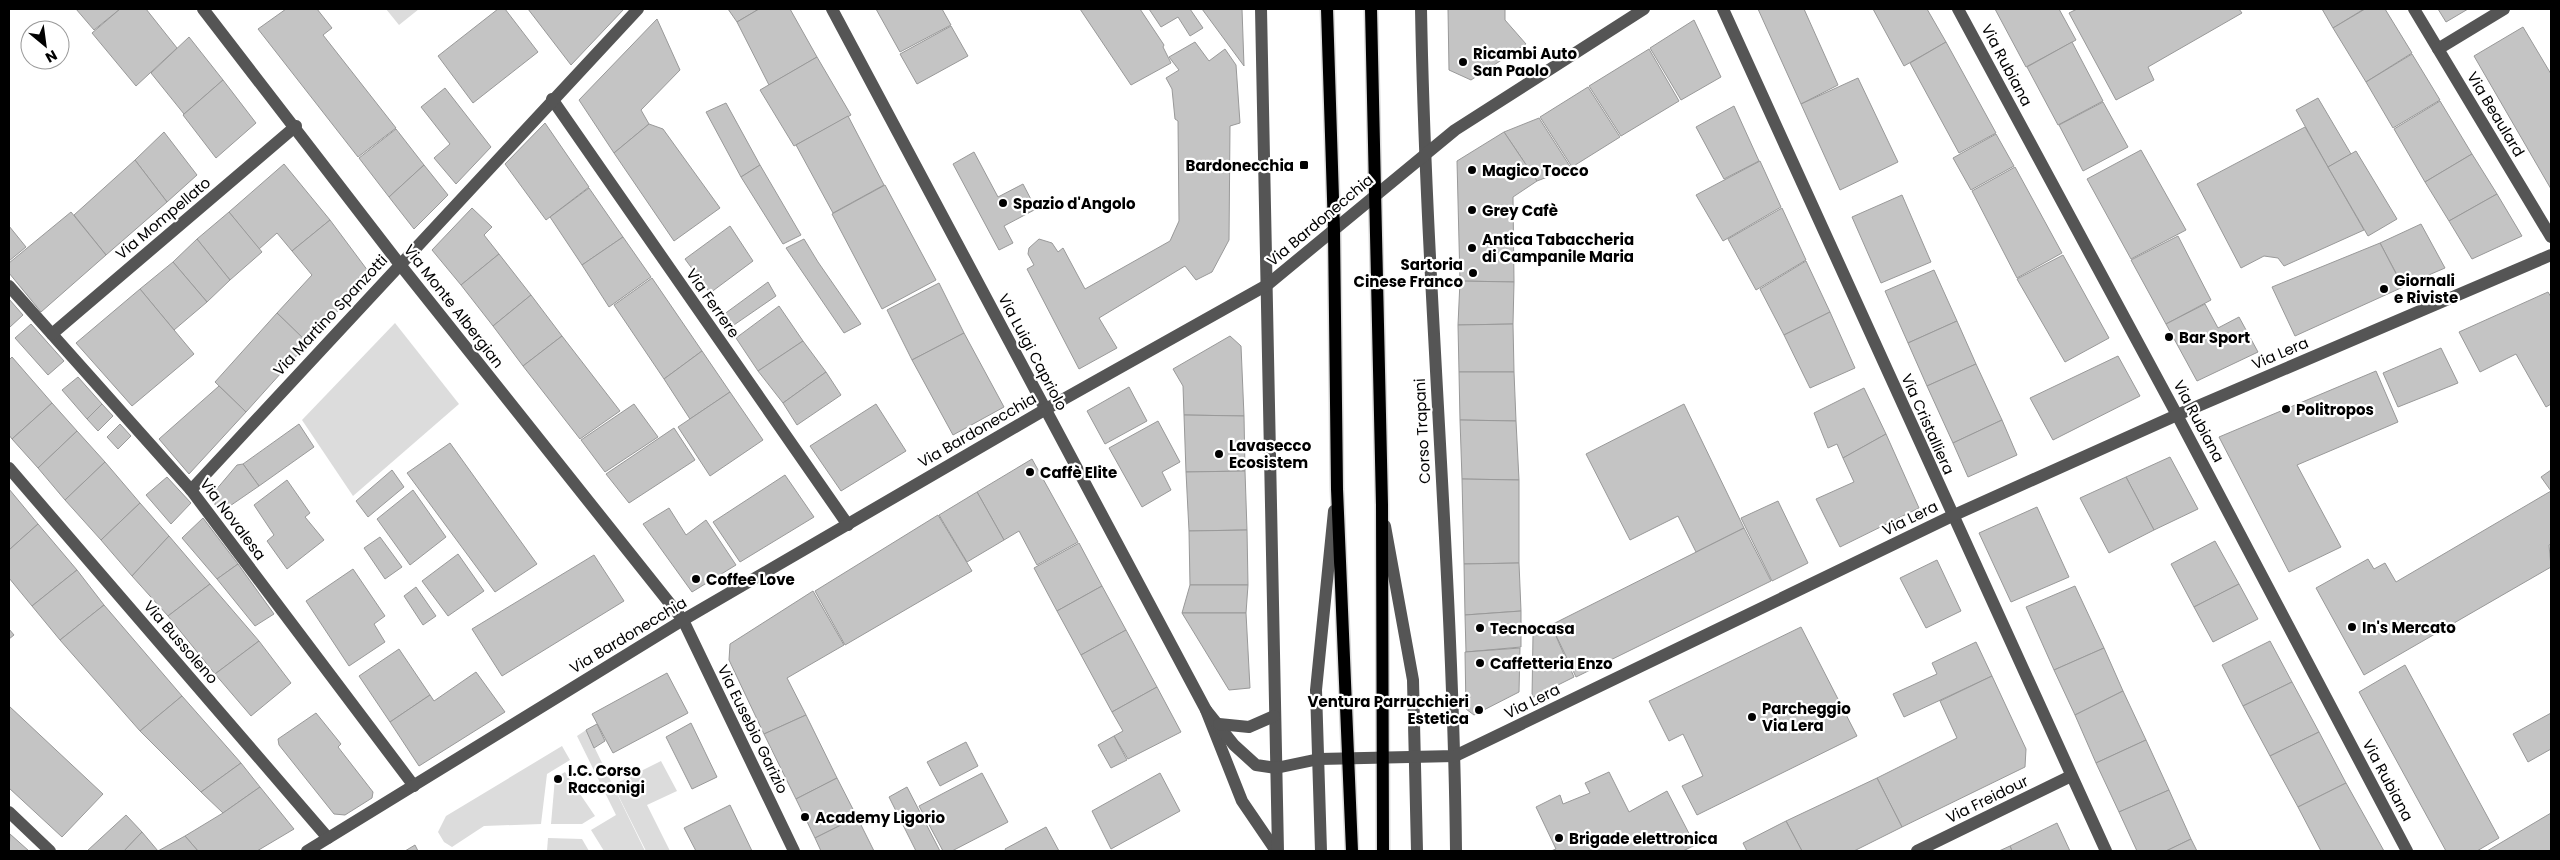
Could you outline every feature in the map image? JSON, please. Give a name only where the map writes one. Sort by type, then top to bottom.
[{"type":"main road","points":[[1327,9],[1334,230],[1337,489],[1352,851]]},
{"type":"main road","points":[[1371,9],[1377,194],[1382,505],[1381,758],[1383,851]]},
{"type":"street","name":"Via Monte Albergian","points":[[203,9],[296,126],[400,263],[683,620]]},
{"type":"street","name":"Via Martino Spanzotti","points":[[191,490],[552,99],[638,9]]},
{"type":"street","name":"Via Luigi Capriolo","points":[[832,9],[1206,710],[1242,800],[1277,851]]},
{"type":"street","points":[[1261,9],[1268,285],[1277,851]]},
{"type":"street","name":"Corso Trapani","points":[[1421,9],[1424,154],[1455,756],[1456,851]]},
{"type":"street","name":"Via Bardonecchia","points":[[307,851],[683,620],[1046,409],[1268,285],[1424,154],[1462,125],[1644,9]]},
{"type":"street","name":"Via Cristalliera","points":[[1723,9],[2106,851]]},
{"type":"street","name":"Via Rubiana","points":[[1958,9],[2177,415],[2407,851]]},
{"type":"street","name":"Via Beaulard","points":[[2414,9],[2551,237]]},
{"type":"street","points":[[2438,49],[2504,9]]},
{"type":"street","name":"Via Ferrere","points":[[552,99],[848,525]]},
{"type":"street","name":"Via Mompellato","points":[[52,334],[296,126]]},
{"type":"street","name":"Via Lera","points":[[1276,768],[1319,759],[1455,756],[1952,516],[2177,415],[2551,255]]},
{"type":"street","name":"Via Novalesa","points":[[9,286],[191,490],[414,786]]},
{"type":"street","name":"Via Bussoleno","points":[[9,468],[328,838]]},
{"type":"street","points":[[1322,851],[1316,690],[1337,489]]},
{"type":"street","points":[[1382,505],[1413,680],[1417,851]]},
{"type":"street","name":"Via Eusebio Garizio","points":[[683,620],[794,851]]},
{"type":"street","name":"Via Luigi Capriolo","points":[[1206,710],[1234,745],[1252,763],[1276,768]]},
{"type":"street","points":[[1218,724],[1249,727],[1274,716]]},
{"type":"street","name":"Via Freidour","points":[[1917,851],[2071,776]]},
{"type":"street","points":[[9,812],[50,851]]},
{"type":"shaded area","points":[[386,9],[419,9],[399,25]]},
{"type":"shaded area","points":[[395,323],[459,404],[353,496],[302,420]]},
{"type":"shaded area","points":[[586,730],[645,851],[604,851],[591,830],[616,815],[577,736]]},
{"type":"shaded area","points":[[562,746],[570,760],[547,774],[541,824],[484,826],[452,847],[444,842],[438,832],[446,816]]},
{"type":"shaded area","points":[[661,761],[677,791],[647,805],[670,851],[646,851],[613,785]]},
{"type":"shaded area","points":[[565,772],[595,816],[582,824],[551,824],[555,778]]},
{"type":"shaded area","points":[[548,838],[582,839],[589,851],[547,851]]},
{"type":"building","points":[[76,9],[120,9],[94,30]]},
{"type":"building","points":[[120,9],[146,9],[177,48],[136,86],[92,33]]},
{"type":"building","points":[[286,9],[317,9],[332,28],[323,35],[396,128],[358,157],[258,29]]},
{"type":"building","points":[[498,9],[505,9],[538,52],[473,103],[438,56]]},
{"type":"building","points":[[528,9],[624,9],[571,65]]},
{"type":"building","points":[[728,9],[759,9],[737,22]]},
{"type":"building","points":[[759,9],[790,9],[817,57],[769,85],[737,22]]},
{"type":"building","points":[[876,9],[942,9],[951,25],[900,52]]},
{"type":"building","points":[[1080,9],[1140,9],[1164,45],[1163,47],[1171,63],[1131,85]]},
{"type":"building","points":[[1149,9],[1190,9],[1203,28],[1190,36],[1178,17],[1161,27]]},
{"type":"building","points":[[1202,9],[1242,9],[1244,66]]},
{"type":"building","points":[[1448,9],[1505,9],[1505,20],[1526,44],[1471,80],[1449,70]]},
{"type":"building","points":[[1758,9],[1804,9],[1838,85],[1801,104]]},
{"type":"building","points":[[1873,9],[1927,9],[1946,42],[1904,66]]},
{"type":"building","points":[[1995,9],[2059,9],[2076,40],[2026,67]]},
{"type":"building","points":[[2077,9],[2239,9],[2242,13],[2148,67],[2154,80],[2116,100],[2069,13]]},
{"type":"building","points":[[2322,9],[2364,9],[2333,28]]},
{"type":"building","points":[[2365,9],[2385,9],[2412,53],[2366,82],[2333,28]]},
{"type":"building","points":[[2438,9],[2468,9],[2446,22]]},
{"type":"building","points":[[657,19],[680,70],[641,110],[649,124],[614,153],[579,100]]},
{"type":"building","points":[[1694,20],[1721,77],[1681,100],[1650,48]]},
{"type":"building","points":[[951,26],[968,56],[917,84],[900,54]]},
{"type":"building","points":[[2523,27],[2551,74],[2551,189],[2474,56]]},
{"type":"building","points":[[189,37],[223,80],[184,114],[151,73]]},
{"type":"building","points":[[1195,42],[1209,61],[1225,49],[1236,65],[1240,123],[1230,126],[1229,240],[1212,272],[1196,280],[1185,266],[1099,318],[1117,348],[1079,369],[1027,269],[1034,265],[1028,254],[1029,248],[1039,239],[1052,243],[1058,252],[1063,248],[1085,289],[1170,241],[1179,221],[1178,121],[1175,119],[1172,89],[1166,78],[1179,70],[1169,57]]},
{"type":"building","points":[[1946,42],[1996,133],[1959,153],[1910,63]]},
{"type":"building","points":[[2072,42],[2103,101],[2058,125],[2027,67]]},
{"type":"building","points":[[1649,49],[1679,101],[1621,136],[1589,86]]},
{"type":"building","points":[[2412,54],[2440,100],[2393,128],[2366,82]]},
{"type":"building","points":[[817,57],[851,115],[794,146],[760,90]]},
{"type":"building","points":[[1858,78],[1898,162],[1840,190],[1801,104]]},
{"type":"building","points":[[223,80],[256,123],[216,158],[183,115]]},
{"type":"building","points":[[1588,87],[1620,137],[1572,167],[1540,117]]},
{"type":"building","points":[[445,88],[491,147],[456,184],[434,158],[450,144],[421,107]]},
{"type":"building","points":[[2318,98],[2351,154],[2328,167],[2296,110]]},
{"type":"building","points":[[2440,101],[2472,154],[2425,182],[2394,129]]},
{"type":"building","points":[[2103,102],[2128,147],[2083,171],[2059,125]]},
{"type":"building","points":[[726,103],[760,165],[741,177],[706,112]]},
{"type":"building","points":[[1734,106],[1759,161],[1724,179],[1696,127]]},
{"type":"building","points":[[848,116],[884,185],[833,213],[796,145]]},
{"type":"building","points":[[1539,118],[1571,168],[1537,181],[1504,132]]},
{"type":"building","points":[[545,123],[589,187],[546,220],[505,164]]},
{"type":"building","points":[[649,124],[663,129],[720,208],[674,241],[614,153]]},
{"type":"building","points":[[2305,127],[2364,230],[2284,266],[2278,258],[2264,256],[2241,268],[2197,184]]},
{"type":"building","points":[[396,129],[424,165],[389,197],[359,158]]},
{"type":"building","points":[[164,132],[197,175],[167,202],[135,160]]},
{"type":"building","points":[[1504,132],[1537,181],[1513,197],[1514,282],[1460,281],[1457,161]]},
{"type":"building","points":[[1996,134],[2014,166],[1971,190],[1953,158]]},
{"type":"building","points":[[2141,150],[2186,230],[2131,259],[2087,179]]},
{"type":"building","points":[[2356,151],[2397,219],[2368,236],[2328,167]]},
{"type":"building","name":"Spazio d'Angolo","points":[[974,152],[998,197],[1023,184],[1036,209],[1004,226],[1013,243],[999,250],[953,164]]},
{"type":"building","points":[[2472,154],[2497,194],[2449,221],[2425,182]]},
{"type":"building","points":[[135,160],[167,202],[106,255],[74,215]]},
{"type":"building","points":[[1760,161],[1781,207],[1723,241],[1696,195]]},
{"type":"building","points":[[284,164],[330,220],[292,251],[277,233],[259,249],[229,212]]},
{"type":"building","points":[[424,165],[448,195],[414,229],[389,197]]},
{"type":"building","points":[[760,165],[801,235],[783,244],[741,177]]},
{"type":"building","points":[[2015,167],[2062,253],[2017,278],[1972,191]]},
{"type":"building","points":[[885,185],[936,280],[882,309],[832,214]]},
{"type":"building","points":[[589,188],[623,237],[582,265],[550,217]]},
{"type":"building","points":[[2497,194],[2522,236],[2472,259],[2449,221]]},
{"type":"building","points":[[1902,195],[1931,262],[1881,283],[1852,217]]},
{"type":"building","points":[[472,208],[492,227],[484,235],[499,254],[461,285],[432,250]]},
{"type":"building","points":[[1782,208],[1806,260],[1756,290],[1728,239]]},
{"type":"building","points":[[71,212],[106,255],[41,312],[9,273],[9,263]]},
{"type":"building","points":[[229,212],[262,252],[230,280],[197,239]]},
{"type":"building","points":[[330,220],[371,275],[308,343],[277,313],[312,275],[292,251]]},
{"type":"building","points":[[2421,224],[2445,268],[2403,286],[2380,243]]},
{"type":"building","points":[[9,226],[26,247],[9,261]]},
{"type":"building","points":[[730,226],[753,261],[710,293],[685,259]]},
{"type":"building","points":[[2178,236],[2211,300],[2166,324],[2131,260]]},
{"type":"building","points":[[623,237],[651,277],[609,307],[582,265]]},
{"type":"building","points":[[197,239],[230,280],[207,302],[173,262]]},
{"type":"building","points":[[804,239],[861,324],[844,333],[786,248]]},
{"type":"building","points":[[2380,243],[2403,287],[2295,336],[2272,287]]},
{"type":"building","points":[[499,254],[531,295],[493,326],[461,285]]},
{"type":"building","points":[[2063,255],[2109,338],[2065,362],[2017,279]]},
{"type":"building","points":[[1806,261],[1830,312],[1784,335],[1760,289]]},
{"type":"building","points":[[173,262],[207,302],[174,330],[140,289]]},
{"type":"building","points":[[1934,270],[1957,321],[1908,343],[1885,291]]},
{"type":"building","points":[[652,278],[702,351],[664,379],[614,305]]},
{"type":"building","points":[[1460,281],[1514,282],[1513,324],[1458,325]]},
{"type":"building","points":[[768,282],[776,296],[731,327],[723,315]]},
{"type":"building","points":[[939,283],[964,333],[912,360],[887,310]]},
{"type":"building","points":[[140,289],[194,354],[132,406],[76,343]]},
{"type":"building","points":[[2548,292],[2551,297],[2551,404],[2546,407],[2516,354],[2480,372],[2459,332]]},
{"type":"building","points":[[531,295],[562,336],[523,366],[493,326]]},
{"type":"building","points":[[9,299],[23,315],[10,327],[9,326]]},
{"type":"building","points":[[2205,304],[2218,328],[2239,317],[2258,352],[2197,381],[2166,324]]},
{"type":"building","points":[[779,306],[803,341],[758,371],[736,338]]},
{"type":"building","points":[[1830,312],[1855,368],[1810,388],[1784,335]]},
{"type":"building","points":[[277,313],[308,343],[246,412],[215,382]]},
{"type":"building","points":[[1957,321],[1976,364],[1927,386],[1908,343]]},
{"type":"building","points":[[31,324],[64,361],[48,375],[15,338]]},
{"type":"building","points":[[1513,324],[1514,372],[1459,372],[1458,325]]},
{"type":"building","points":[[964,333],[1004,407],[953,435],[912,360]]},
{"type":"building","points":[[562,336],[620,411],[580,439],[523,366]]},
{"type":"building","points":[[1230,336],[1241,346],[1244,416],[1184,415],[1183,386],[1173,369]]},
{"type":"building","points":[[803,341],[826,372],[783,403],[758,371]]},
{"type":"building","points":[[2441,348],[2458,383],[2398,407],[2383,373]]},
{"type":"building","points":[[702,351],[730,392],[690,419],[664,379]]},
{"type":"building","points":[[2118,356],[2140,396],[2053,440],[2030,398]]},
{"type":"building","points":[[12,357],[52,403],[12,439],[9,435],[9,360]]},
{"type":"building","points":[[1976,364],[2002,420],[1953,443],[1927,386]]},
{"type":"building","points":[[2376,371],[2398,422],[2297,465],[2341,547],[2289,572],[2219,437]]},
{"type":"building","points":[[826,372],[841,395],[797,425],[783,403]]},
{"type":"building","points":[[1459,372],[1514,372],[1516,421],[1460,420]]},
{"type":"building","points":[[78,377],[102,404],[87,419],[62,390]]},
{"type":"building","points":[[219,386],[246,412],[189,474],[159,439]]},
{"type":"building","points":[[1129,387],[1147,421],[1105,444],[1087,411]]},
{"type":"building","points":[[1864,388],[1886,434],[1843,458],[1837,444],[1828,448],[1814,413]]},
{"type":"building","points":[[730,392],[763,440],[710,476],[678,427]]},
{"type":"building","points":[[52,403],[77,431],[38,468],[12,439]]},
{"type":"building","points":[[102,404],[113,416],[98,431],[87,419]]},
{"type":"building","points":[[634,404],[658,437],[605,472],[581,440]]},
{"type":"building","points":[[876,404],[906,451],[841,491],[810,446]]},
{"type":"building","points":[[1684,404],[1744,528],[1696,552],[1678,516],[1630,540],[1586,454]]},
{"type":"building","points":[[1184,415],[1244,416],[1245,471],[1186,472]]},
{"type":"building","points":[[1460,420],[1516,421],[1519,480],[1462,479]]},
{"type":"building","points":[[2002,420],[2017,455],[1968,477],[1953,443]]},
{"type":"building","points":[[1158,421],[1180,462],[1162,472],[1171,490],[1142,507],[1109,448]]},
{"type":"building","points":[[120,424],[131,436],[118,449],[107,437]]},
{"type":"building","points":[[299,424],[314,447],[259,486],[243,464]]},
{"type":"building","points":[[674,428],[695,460],[629,503],[606,474]]},
{"type":"building","points":[[77,431],[105,462],[65,500],[38,468]]},
{"type":"building","points":[[1886,434],[1919,508],[1840,547],[1816,499],[1854,482],[1843,458]]},
{"type":"building","points":[[450,443],[537,564],[495,592],[407,473]]},
{"type":"building","points":[[2170,457],[2198,509],[2154,530],[2126,477]]},
{"type":"building","points":[[1032,459],[1078,542],[1037,565],[1019,531],[1004,540],[977,492]]},
{"type":"building","points":[[105,462],[140,503],[101,540],[65,500]]},
{"type":"building","points":[[243,464],[259,486],[224,510],[215,505],[215,491],[237,465]]},
{"type":"building","points":[[392,470],[404,487],[368,517],[356,501]]},
{"type":"building","points":[[2551,470],[2551,491],[2541,477]]},
{"type":"building","points":[[1245,471],[1247,530],[1189,531],[1186,472]]},
{"type":"building","points":[[785,475],[814,517],[740,562],[713,522]]},
{"type":"building","points":[[167,477],[191,503],[171,524],[146,495]]},
{"type":"building","points":[[2126,477],[2154,530],[2109,553],[2080,498]]},
{"type":"building","points":[[1462,479],[1519,480],[1519,563],[1464,564]]},
{"type":"building","points":[[287,480],[310,513],[305,517],[324,540],[287,569],[267,541],[274,535],[254,505]]},
{"type":"building","points":[[9,489],[38,524],[9,550]]},
{"type":"building","points":[[413,490],[446,537],[410,565],[377,519]]},
{"type":"building","points":[[2551,491],[2551,544],[2549,545],[2551,567],[2364,675],[2316,588],[2368,559],[2374,569],[2385,563],[2396,582]]},
{"type":"building","points":[[977,492],[1004,540],[967,562],[939,515]]},
{"type":"building","points":[[1778,501],[1808,563],[1772,581],[1741,518]]},
{"type":"building","points":[[140,503],[169,536],[132,576],[101,540]]},
{"type":"building","points":[[2037,507],[2069,577],[2011,602],[1979,533]]},
{"type":"building","points":[[669,508],[686,535],[706,520],[736,565],[692,592],[643,524]]},
{"type":"building","points":[[938,515],[972,571],[845,645],[815,591]]},
{"type":"building","points":[[203,518],[238,564],[217,579],[182,538]]},
{"type":"building","points":[[38,524],[77,570],[32,606],[9,578],[9,550]]},
{"type":"building","points":[[1744,528],[1771,581],[1576,677],[1551,625]]},
{"type":"building","points":[[1247,530],[1248,585],[1190,585],[1189,531]]},
{"type":"building","points":[[169,536],[210,584],[168,616],[132,576]]},
{"type":"building","points":[[380,537],[402,567],[385,579],[364,548]]},
{"type":"building","points":[[2215,541],[2239,584],[2194,607],[2171,564]]},
{"type":"building","points":[[1079,543],[1102,586],[1057,611],[1034,568]]},
{"type":"building","points":[[458,554],[484,591],[448,616],[422,581]]},
{"type":"building","points":[[594,555],[624,601],[502,676],[472,629]]},
{"type":"building","points":[[1937,560],[1961,611],[1926,628],[1900,578]]},
{"type":"building","points":[[1519,563],[1521,611],[1465,615],[1464,564]]},
{"type":"building","points":[[238,564],[274,614],[255,626],[217,579]]},
{"type":"building","points":[[353,569],[385,616],[374,624],[385,642],[349,666],[306,601]]},
{"type":"building","points":[[77,570],[104,605],[60,640],[32,606]]},
{"type":"building","points":[[210,584],[259,641],[215,674],[168,616]]},
{"type":"building","points":[[2239,584],[2258,619],[2213,642],[2194,607]]},
{"type":"building","points":[[1190,585],[1248,585],[1246,613],[1182,613]]},
{"type":"building","points":[[1102,586],[1126,630],[1081,655],[1057,611]]},
{"type":"building","points":[[2075,586],[2104,648],[2054,670],[2026,607]]},
{"type":"building","points":[[416,587],[436,616],[423,625],[404,596]]},
{"type":"building","points":[[813,591],[844,645],[787,678],[806,715],[764,734],[729,660],[730,644]]},
{"type":"building","points":[[104,605],[182,696],[140,731],[60,640]]},
{"type":"building","points":[[1521,611],[1521,647],[1466,652],[1465,615]]},
{"type":"building","points":[[1182,613],[1246,613],[1250,688],[1229,690]]},
{"type":"building","points":[[1551,625],[1574,677],[1532,698],[1533,635]]},
{"type":"building","name":"Parcheggio Via Lera","points":[[1801,627],[1857,736],[1697,815],[1682,786],[1703,776],[1683,734],[1669,741],[1649,701]]},
{"type":"building","points":[[9,629],[14,635],[9,639]]},
{"type":"building","points":[[1126,630],[1157,687],[1112,712],[1081,655]]},
{"type":"building","points":[[259,641],[291,683],[251,716],[215,674]]},
{"type":"building","points":[[2270,641],[2292,682],[2243,706],[2222,665]]},
{"type":"building","points":[[1976,642],[1992,676],[1904,717],[1893,694],[1937,674],[1932,663]]},
{"type":"building","points":[[1520,648],[1519,692],[1474,715],[1466,709],[1465,652]]},
{"type":"building","points":[[2104,648],[2123,691],[2075,715],[2054,670]]},
{"type":"building","points":[[399,649],[430,695],[390,722],[359,676]]},
{"type":"building","points":[[2405,665],[2499,838],[2477,851],[2446,851],[2359,692]]},
{"type":"building","points":[[476,672],[505,712],[419,766],[390,722],[430,695],[434,701]]},
{"type":"building","points":[[667,673],[688,713],[613,753],[592,714]]},
{"type":"building","points":[[1992,676],[2026,749],[2025,767],[1902,827],[1877,778],[1957,738],[1940,701]]},
{"type":"building","points":[[2292,682],[2319,732],[2270,756],[2243,706]]},
{"type":"building","points":[[1157,687],[1181,732],[1128,759],[1114,736],[1123,731],[1112,712]]},
{"type":"building","points":[[2123,691],[2146,740],[2096,763],[2075,715]]},
{"type":"building","points":[[182,696],[241,763],[201,792],[140,731]]},
{"type":"building","points":[[9,706],[103,794],[62,837],[9,788]]},
{"type":"building","points":[[316,713],[341,744],[338,747],[373,792],[372,798],[345,815],[334,814],[279,745],[278,739]]},
{"type":"building","points":[[2551,713],[2551,749],[2528,762],[2513,734]]},
{"type":"building","points":[[806,715],[837,778],[796,799],[764,734]]},
{"type":"building","points":[[691,723],[717,777],[692,789],[666,737]]},
{"type":"building","points":[[597,724],[605,741],[594,748],[586,730]]},
{"type":"building","points":[[2319,732],[2346,783],[2298,807],[2270,756]]},
{"type":"building","points":[[1114,736],[1127,760],[1111,768],[1098,745]]},
{"type":"building","points":[[2146,740],[2169,790],[2119,812],[2096,763]]},
{"type":"building","points":[[966,742],[978,766],[940,786],[927,762]]},
{"type":"building","points":[[241,763],[260,787],[223,813],[201,792]]},
{"type":"building","points":[[1609,772],[1629,812],[1667,791],[1695,845],[1683,851],[1551,851],[1556,849],[1536,807],[1560,795],[1563,804],[1590,793],[1585,783]]},
{"type":"building","points":[[982,773],[1008,822],[952,851],[943,851],[919,806]]},
{"type":"building","points":[[1160,773],[1180,811],[1111,849],[1092,811]]},
{"type":"building","points":[[837,778],[857,817],[815,838],[796,799]]},
{"type":"building","points":[[1877,778],[1902,827],[1854,851],[1802,851],[1786,821]]},
{"type":"building","points":[[2346,783],[2384,851],[2321,851],[2298,807]]},
{"type":"building","points":[[260,787],[294,829],[257,851],[198,851],[185,836],[223,813]]},
{"type":"building","points":[[907,787],[940,851],[916,851],[889,797]]},
{"type":"building","points":[[2169,790],[2191,839],[2166,851],[2137,851],[2119,812]]},
{"type":"building","points":[[730,805],[752,851],[696,851],[684,828]]},
{"type":"building","points":[[2551,813],[2551,851],[2487,851]]},
{"type":"building","points":[[126,815],[142,832],[124,851],[87,851]]},
{"type":"building","points":[[857,817],[874,851],[821,851],[815,838]]},
{"type":"building","points":[[1786,821],[1802,851],[1747,851],[1743,843]]},
{"type":"building","points":[[2057,823],[2070,851],[2012,851],[2010,846]]},
{"type":"building","points":[[1046,827],[1059,851],[1006,851],[1005,849]]},
{"type":"building","points":[[142,832],[158,851],[124,851]]},
{"type":"building","points":[[10,834],[29,851],[9,851]]},
{"type":"building","points":[[185,836],[198,851],[158,851]]},
{"type":"building","points":[[2191,839],[2197,851],[2166,851]]},
{"type":"building","points":[[415,845],[418,851],[405,851]]},
{"type":"building","points":[[2010,846],[2012,851],[1999,851]]},
{"type":"place","name":"Ricambi Auto San Paolo","points":[[1463,62]]},
{"type":"place","name":"Bardonecchia","points":[[1304,165]]},
{"type":"place","name":"Magico Tocco","points":[[1472,170]]},
{"type":"place","name":"Spazio d'Angolo","points":[[1003,203]]},
{"type":"place","name":"Grey Cafè","points":[[1472,210]]},
{"type":"place","name":"Antica Tabaccheria di Campanile Maria","points":[[1472,248]]},
{"type":"place","name":"Sartoria Cinese Franco","points":[[1473,273]]},
{"type":"place","name":"Giornali e Riviste","points":[[2384,289]]},
{"type":"place","name":"Bar Sport","points":[[2169,337]]},
{"type":"place","name":"Politropos","points":[[2286,409]]},
{"type":"place","name":"Lavasecco Ecosistem","points":[[1219,454]]},
{"type":"place","name":"Caffè Elite","points":[[1030,472]]},
{"type":"place","name":"Coffee Love","points":[[696,579]]},
{"type":"place","name":"In's Mercato","points":[[2352,627]]},
{"type":"place","name":"Tecnocasa","points":[[1480,628]]},
{"type":"place","name":"Caffetteria Enzo","points":[[1480,663]]},
{"type":"place","name":"Ventura Parrucchieri Estetica","points":[[1479,710]]},
{"type":"place","name":"Parcheggio Via Lera","points":[[1752,717]]},
{"type":"place","name":"I.C. Corso Racconigi","points":[[558,779]]},
{"type":"place","name":"Academy Ligorio","points":[[805,817]]},
{"type":"place","name":"Brigade elettronica","points":[[1559,838]]}]
